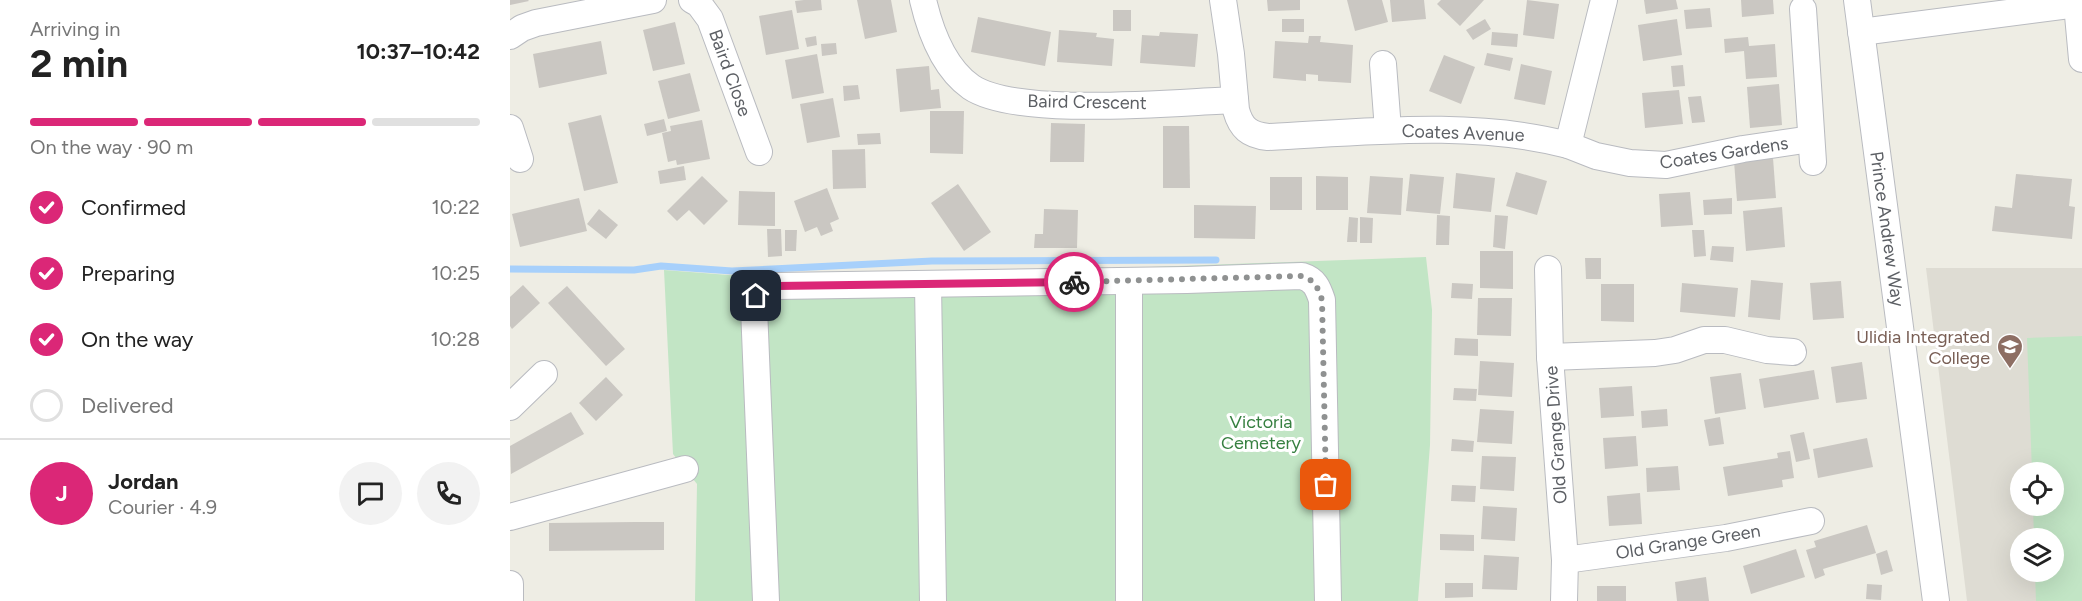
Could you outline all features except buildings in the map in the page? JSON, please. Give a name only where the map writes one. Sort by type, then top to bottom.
[{"type":"street","points":[[510,36],[522,28],[578,7],[652,0]]},
{"type":"street","name":"Baird Close","points":[[692,0],[699,4],[711,19],[759,152]]},
{"type":"street","name":"Baird Crescent","points":[[923,0],[932,32],[950,64],[971,87],[996,97],[1066,105],[1235,100]]},
{"type":"street","name":"Coates Avenue","points":[[1223,0],[1238,119],[1246,131],[1257,136],[1388,130],[1507,133],[1568,145]]},
{"type":"street","points":[[1568,145],[1604,0]]},
{"type":"street","name":"Prince Andrew Way","points":[[1857,0],[1936,601]]},
{"type":"street","points":[[1861,32],[2076,2],[2082,59]]},
{"type":"street","name":"Coates Gardens","points":[[1568,145],[1596,156],[1630,163],[1666,165],[1743,149],[1812,150],[1803,9]]},
{"type":"street","name":"Coates Avenue","points":[[1383,64],[1388,130]]},
{"type":"street","points":[[510,128],[520,159]]},
{"type":"street","name":"Old Grange Drive","points":[[1548,269],[1550,357],[1565,560],[1564,601]]},
{"type":"street","points":[[766,601],[754,308],[756,296],[764,288],[1302,276],[1310,279],[1317,286],[1322,300],[1328,601]]},
{"type":"street","points":[[1129,281],[1129,601]]},
{"type":"street","points":[[928,284],[933,601]]},
{"type":"street","points":[[1550,357],[1655,353],[1675,350],[1704,340],[1725,340],[1767,350],[1793,352]]},
{"type":"street","points":[[510,407],[544,374]]},
{"type":"street","points":[[510,517],[685,469]]},
{"type":"street","name":"Old Grange Green","points":[[1565,560],[1691,543],[1811,521]]},
{"type":"street","points":[[510,584],[510,601]]},
{"type":"shaded area","name":"Ulidia Integrated College","points":[[1926,268],[2082,268],[2082,601],[1967,601]]},
{"type":"green space","name":"Victoria Cemetery","points":[[1426,257],[1432,310],[1430,445],[1418,601],[695,601],[697,484],[673,454],[664,270],[794,280]]},
{"type":"green space","points":[[2082,336],[2082,601],[2036,601],[2035,582],[2064,582],[2064,528],[2034,528],[2033,516],[2064,516],[2064,462],[2032,462],[2027,338]]},
{"type":"waterway","points":[[510,269],[634,270],[661,266],[732,271],[932,261],[1216,260]]},
{"type":"way so far","points":[[1074,282],[1302,276],[1310,279],[1317,286],[1322,300],[1326,485]]},
{"type":"place","name":"Ulidia Integrated College","points":[[2010,370]]},
{"type":"route","points":[[756,296],[764,288],[776,286],[1074,282]]}]
